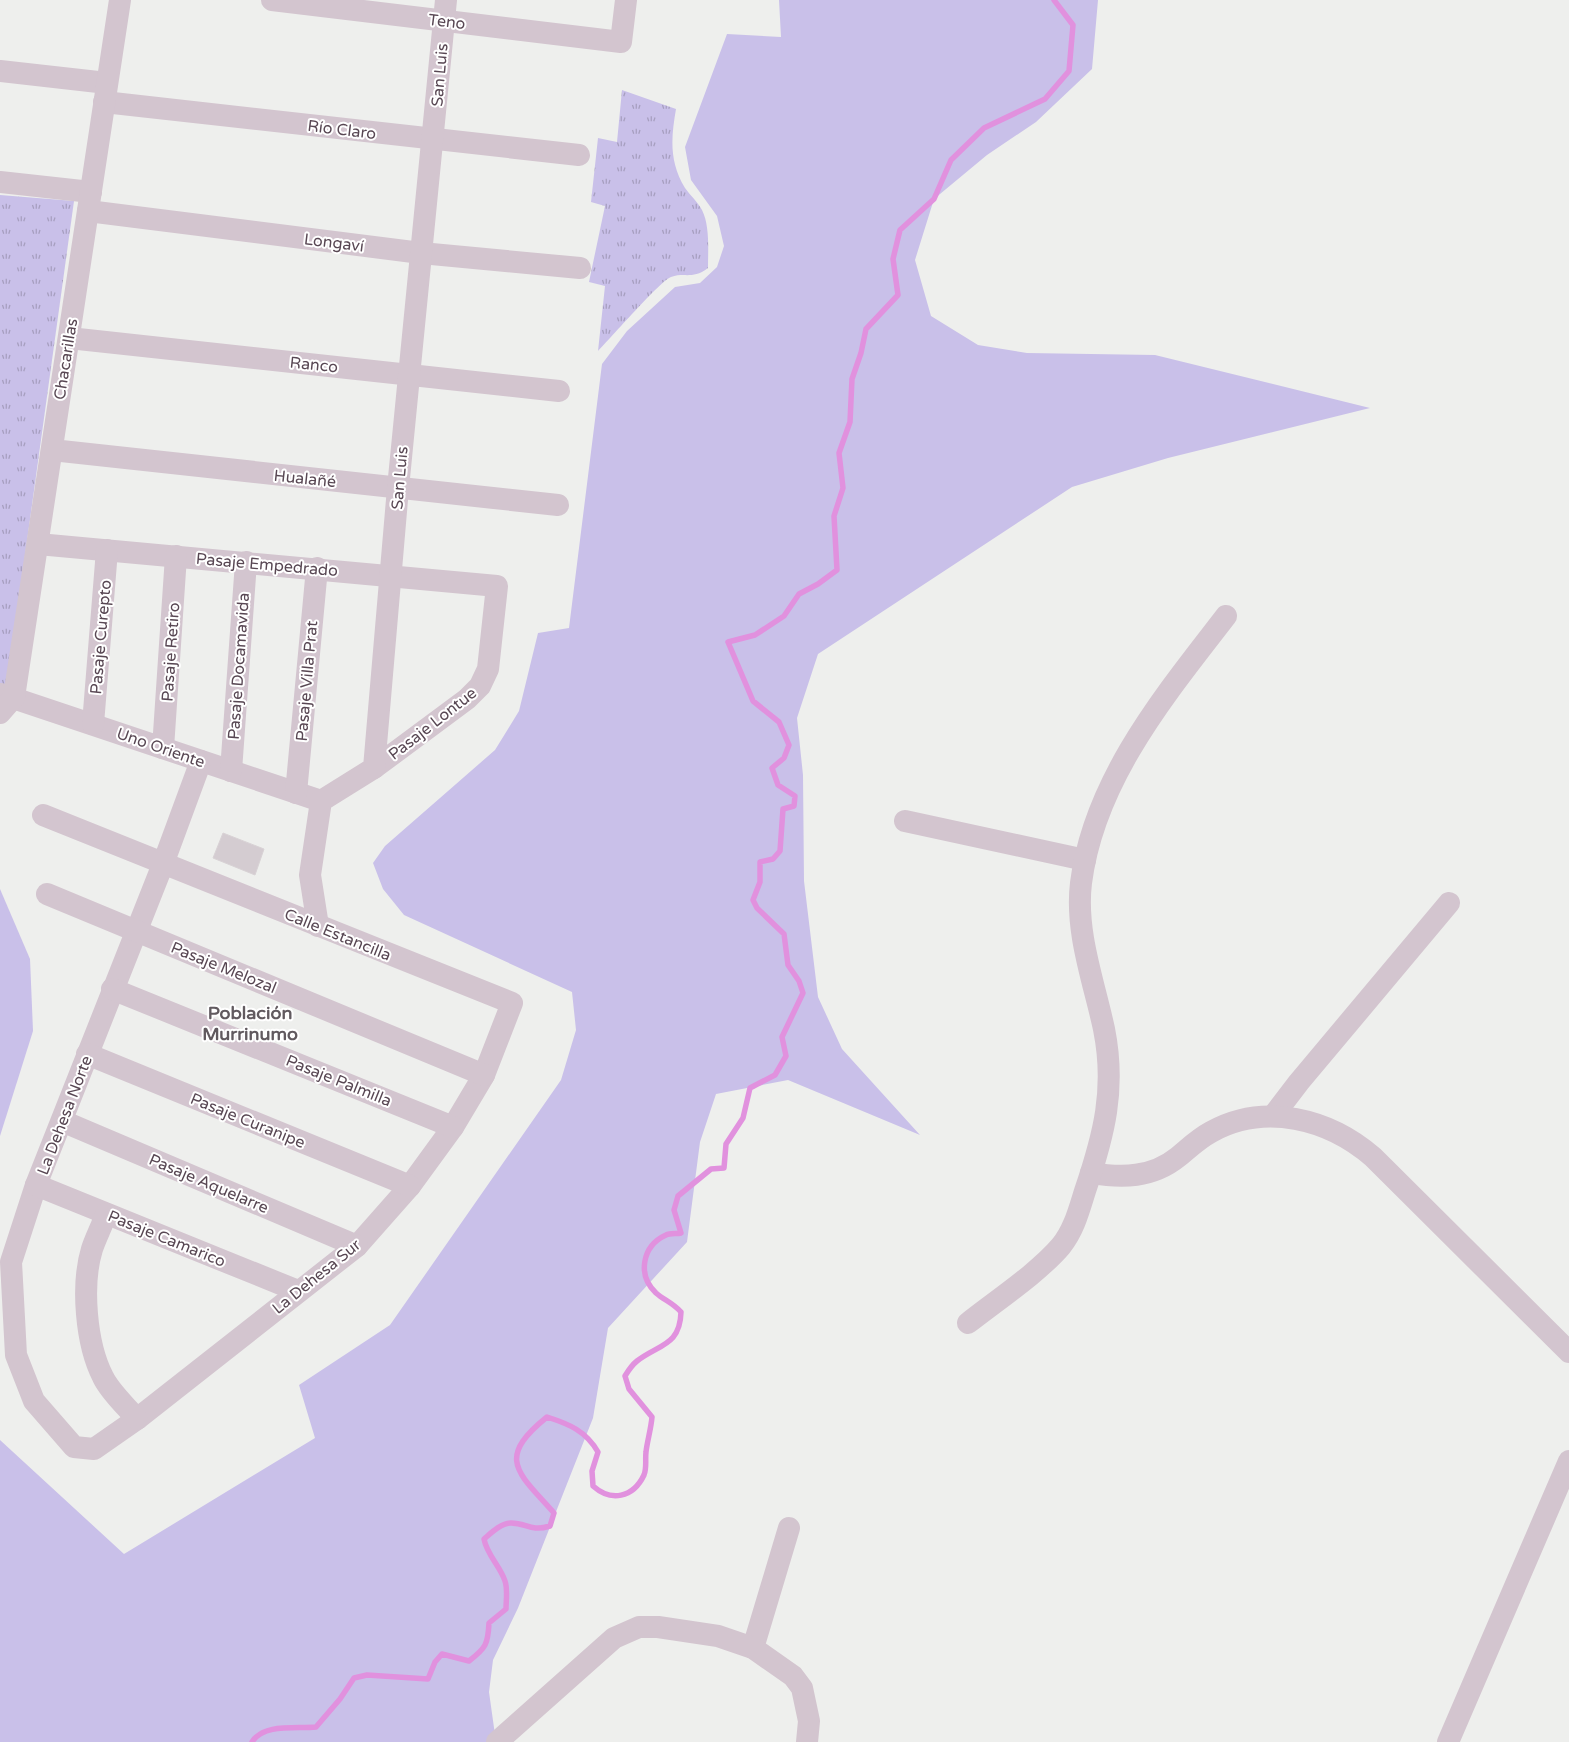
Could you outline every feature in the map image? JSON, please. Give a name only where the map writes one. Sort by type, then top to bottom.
[{"type":"street","name":"Chacarillas","points":[[5,702],[38,544],[120,0]]},
{"type":"street","name":"Teno","points":[[272,0],[445,10],[621,42],[626,0]]},
{"type":"street","name":"San Luis","points":[[374,768],[408,374],[445,10]]},
{"type":"street","name":"Río Claro","points":[[0,71],[106,92],[433,140],[579,155]]},
{"type":"street","name":"Longaví","points":[[0,182],[89,202],[421,252],[580,268]]},
{"type":"street","name":"Ranco","points":[[69,338],[559,391]]},
{"type":"street","name":"Hualañé","points":[[52,450],[558,505]]},
{"type":"street","name":"Pasaje Empedrado","points":[[38,544],[317,568],[497,586]]},
{"type":"street","name":"Pasaje Curepto","points":[[93,724],[107,550]]},
{"type":"street","name":"Pasaje Retiro","points":[[163,748],[176,556]]},
{"type":"street","name":"Pasaje Docamavida","points":[[231,771],[246,562]]},
{"type":"street","name":"Pasaje Villa Prat","points":[[296,793],[317,568]]},
{"type":"street","name":"Pasaje Lontue","points":[[374,768],[467,699],[480,686],[488,669],[497,586]]},
{"type":"street","points":[[968,1323],[1049,1258],[1063,1244],[1073,1229],[1104,1132],[1110,1085],[1107,1045],[1080,921],[1081,882],[1086,860],[1103,807],[1128,754],[1160,702],[1226,616]]},
{"type":"street","name":"Uno Oriente","points":[[5,702],[93,724],[321,801]]},
{"type":"street","name":"La Dehesa Norte","points":[[94,1449],[74,1447],[34,1401],[16,1355],[11,1262],[36,1185],[163,864],[201,761]]},
{"type":"street","points":[[318,926],[310,875],[321,801],[374,768]]},
{"type":"street","name":"Calle Estancilla","points":[[43,815],[512,1003]]},
{"type":"street","points":[[905,821],[1086,860]]},
{"type":"street","name":"Pasaje Melozal","points":[[47,894],[484,1075]]},
{"type":"street","points":[[1273,1116],[1299,1082],[1449,903]]},
{"type":"street","name":"Pasaje Palmilla","points":[[112,989],[453,1127]]},
{"type":"street","name":"La Dehesa Sur","points":[[94,1449],[137,1419],[357,1246],[410,1186],[453,1127],[484,1075],[512,1003]]},
{"type":"street","name":"Pasaje Curanipe","points":[[87,1054],[410,1186]]},
{"type":"street","points":[[1091,1173],[1129,1176],[1155,1170],[1179,1156],[1212,1131],[1241,1120],[1273,1116],[1319,1124],[1334,1130],[1361,1146],[1569,1352]]},
{"type":"street","name":"Pasaje Aquelarre","points":[[62,1121],[357,1246]]},
{"type":"street","name":"Pasaje Camarico","points":[[36,1185],[298,1291]]},
{"type":"street","points":[[106,1214],[92,1250],[87,1274],[87,1310],[92,1350],[103,1378],[137,1419]]},
{"type":"street","points":[[1448,1742],[1569,1461]]},
{"type":"street","points":[[753,1648],[789,1528]]},
{"type":"street","points":[[497,1742],[614,1638],[629,1630],[658,1627],[718,1636],[753,1648],[793,1676],[802,1688],[809,1721],[807,1742]]},
{"type":"green space","points":[[779,0],[1098,0],[1092,69],[1036,122],[987,155],[934,199],[915,260],[931,316],[978,345],[1027,353],[1155,355],[1370,408],[1168,458],[1072,487],[818,654],[797,718],[803,775],[804,881],[818,997],[842,1049],[920,1135],[788,1080],[716,1094],[700,1142],[687,1242],[608,1328],[593,1418],[518,1608],[493,1660],[489,1692],[496,1742],[0,1742],[0,1440],[124,1554],[315,1438],[299,1385],[390,1325],[561,1080],[576,1030],[572,992],[404,915],[383,889],[373,863],[385,846],[495,750],[519,711],[538,633],[569,628],[602,364],[627,331],[675,287],[700,283],[717,267],[724,246],[717,216],[691,180],[685,147],[727,34],[781,37]]},
{"type":"green space","points":[[622,90],[676,109],[672,140],[674,159],[685,188],[705,216],[708,238],[708,268],[697,274],[671,277],[665,281],[598,351],[605,286],[589,282],[605,206],[591,202],[598,138],[617,142]]},
{"type":"green space","points":[[0,195],[74,201],[7,686],[0,685]]},
{"type":"green space","points":[[0,889],[30,959],[33,1031],[0,1136]]},
{"type":"building","points":[[223,833],[264,849],[255,875],[213,858]]},
{"type":"waterway","points":[[252,1742],[257,1736],[272,1729],[316,1727],[340,1699],[354,1678],[367,1675],[428,1679],[435,1662],[442,1654],[469,1661],[483,1649],[487,1641],[489,1623],[506,1609],[505,1581],[484,1539],[507,1523],[516,1523],[533,1528],[550,1526],[554,1513],[530,1487],[517,1465],[517,1455],[521,1444],[547,1417],[576,1429],[593,1445],[598,1452],[592,1471],[593,1486],[600,1491],[614,1496],[628,1493],[634,1489],[644,1475],[652,1417],[629,1389],[625,1376],[637,1361],[672,1338],[677,1332],[681,1312],[656,1293],[650,1286],[644,1270],[647,1253],[658,1240],[666,1235],[681,1233],[674,1210],[678,1196],[711,1169],[724,1168],[726,1144],[743,1118],[750,1088],[775,1075],[786,1056],[782,1037],[803,993],[799,981],[788,965],[784,934],[757,908],[753,900],[760,882],[760,862],[773,859],[780,851],[783,809],[794,806],[795,796],[778,785],[772,768],[784,758],[789,745],[779,722],[753,701],[728,642],[755,635],[784,616],[799,594],[818,584],[837,570],[834,516],[843,488],[839,453],[850,422],[852,379],[861,353],[866,329],[898,295],[893,259],[900,230],[934,199],[951,160],[984,128],[1045,99],[1069,71],[1073,25],[1054,0]]},
{"type":"district","name":"Población Murrinumo","points":[[250,1023]]}]
